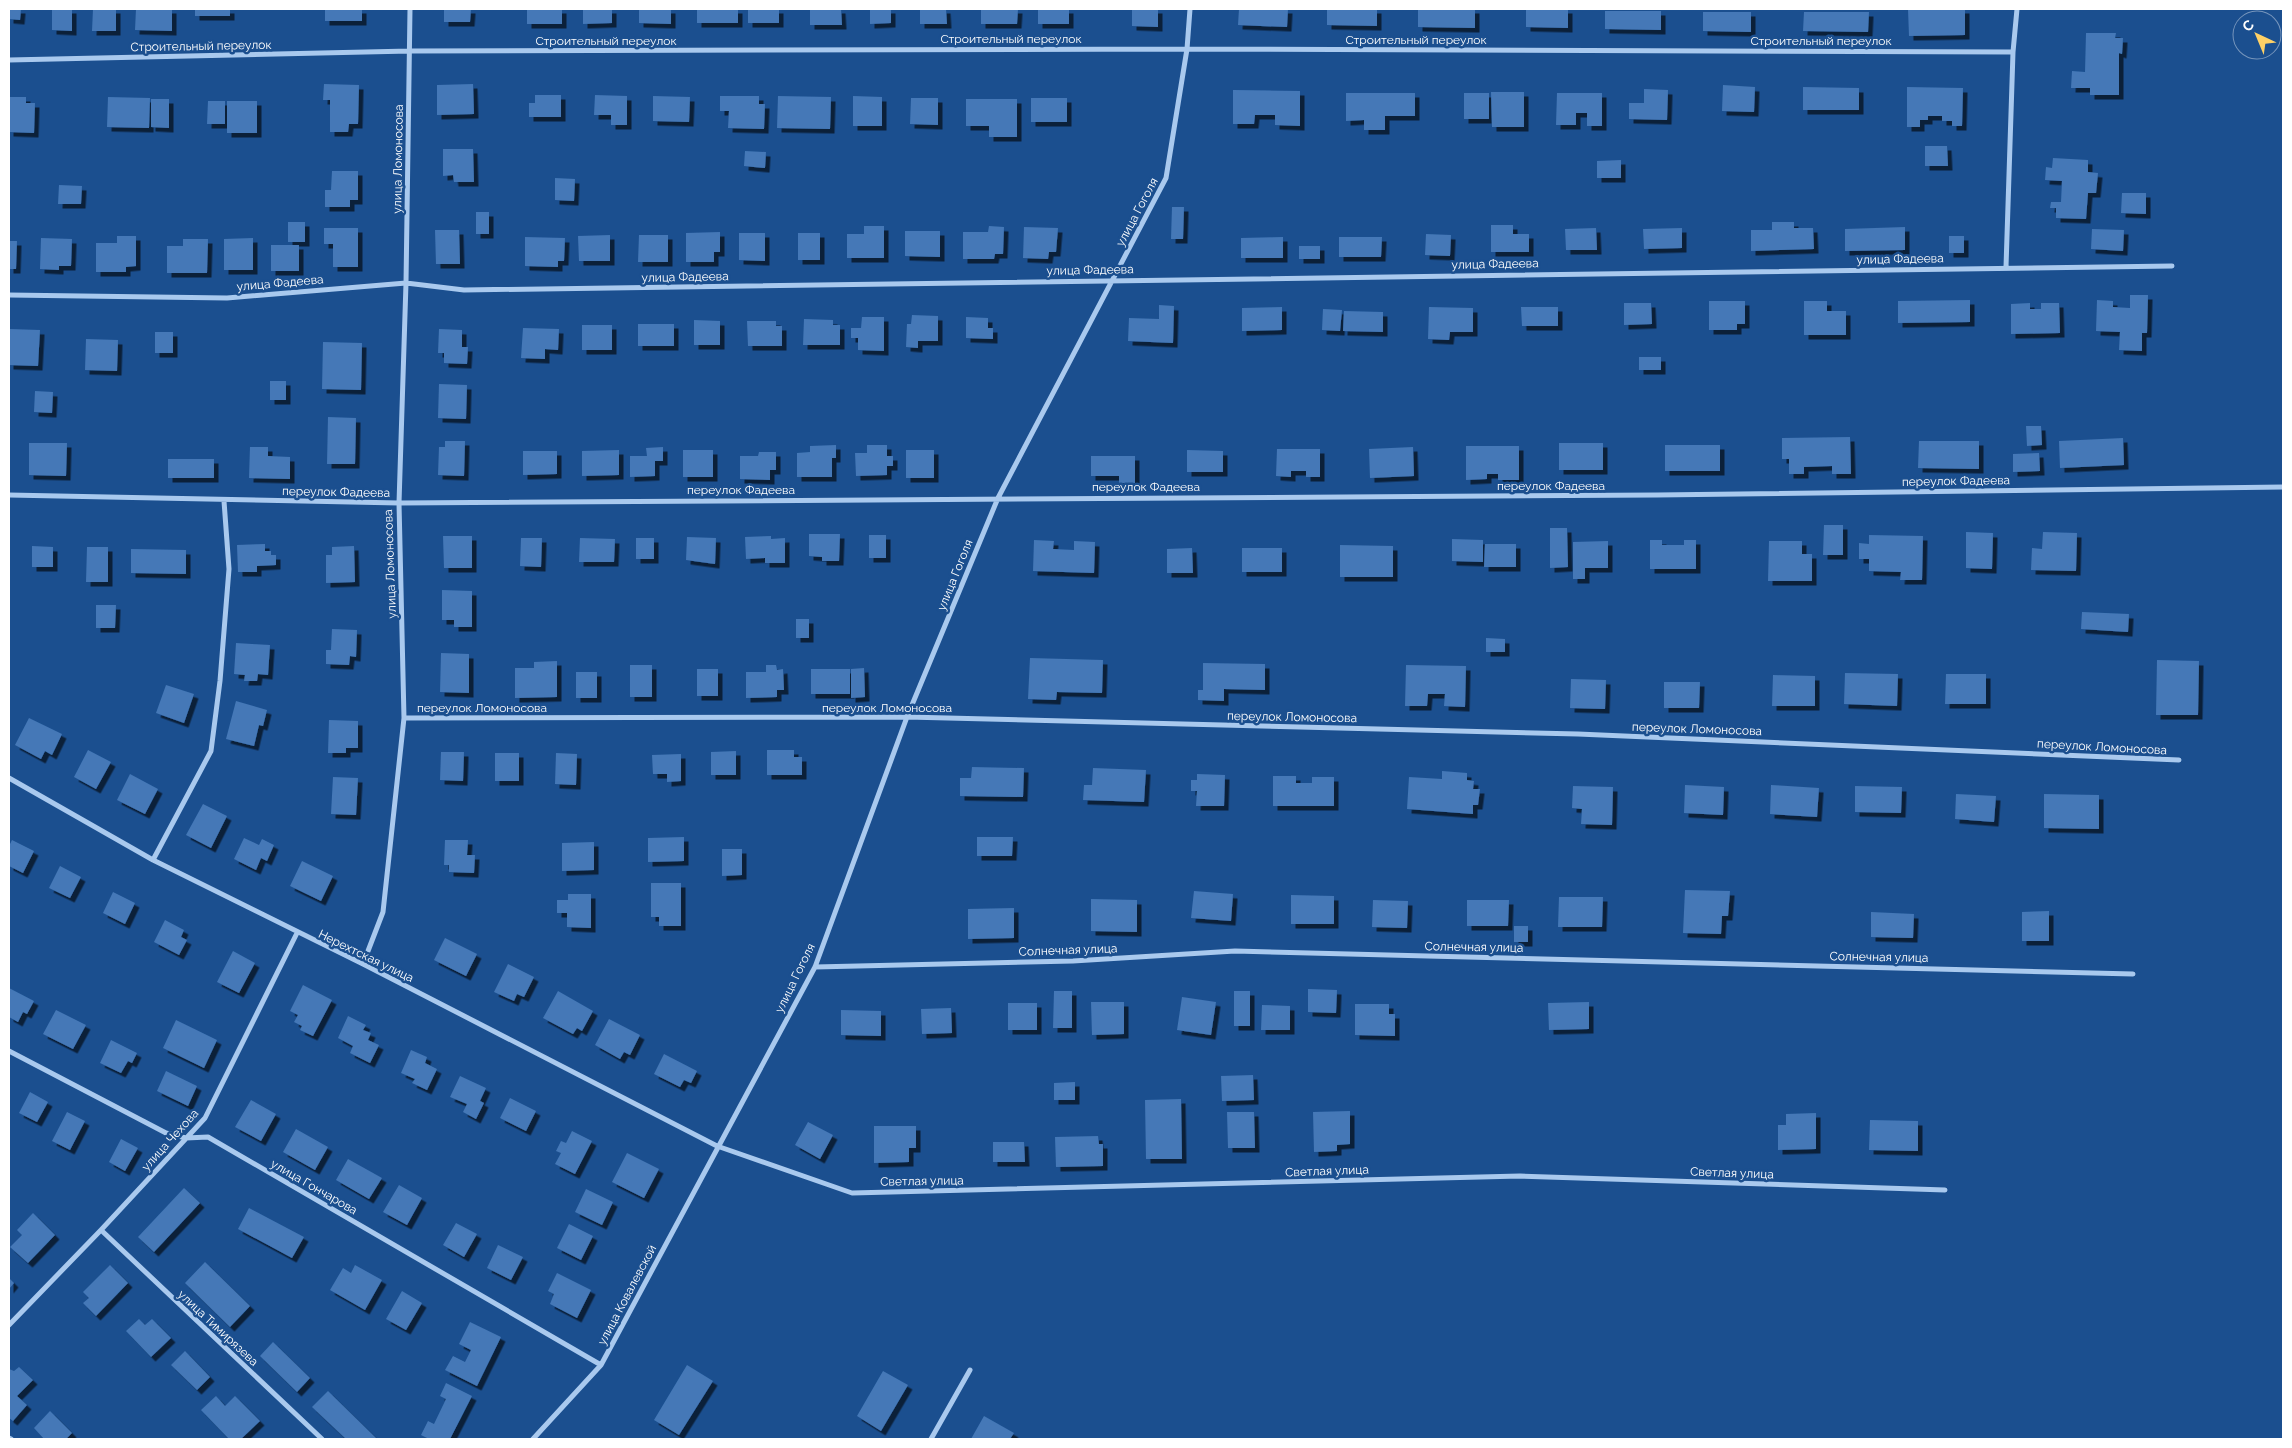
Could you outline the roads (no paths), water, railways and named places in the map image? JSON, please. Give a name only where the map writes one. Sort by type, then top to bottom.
[{"type":"street","name":"улица Ломоносова","points":[[363,964],[383,912],[404,718],[398,503],[406,283],[410,9]]},
{"type":"street","name":"улица Гоголя","points":[[717,1146],[814,967],[907,717],[998,498],[1166,178],[1187,49],[1190,9]]},
{"type":"street","points":[[2006,267],[2013,52],[2017,9]]},
{"type":"street","name":"Строительный переулок","points":[[9,60],[410,51],[1187,49],[2013,52]]},
{"type":"street","name":"улица Фадеева","points":[[9,295],[227,298],[406,283],[464,290],[2172,266]]},
{"type":"street","name":"переулок Фадеева","points":[[9,495],[224,501],[398,503],[1657,495],[2283,486]]},
{"type":"street","points":[[153,860],[211,751],[220,681],[229,569],[224,501]]},
{"type":"street","name":"переулок Ломоносова","points":[[404,718],[907,717],[1578,734],[2179,760]]},
{"type":"street","name":"Нерехтская улица","points":[[9,778],[153,860],[297,933],[363,964],[717,1146]]},
{"type":"street","name":"улица Чехова","points":[[9,1325],[205,1118],[297,933]]},
{"type":"street","name":"Солнечная улица","points":[[814,967],[1073,961],[1235,951],[2133,974]]},
{"type":"street","name":"улица Гончарова","points":[[9,1051],[166,1133],[186,1138],[208,1137],[601,1365]]},
{"type":"street","name":"Светлая улица","points":[[717,1146],[852,1192],[1520,1176],[1945,1190]]},
{"type":"street","name":"улица Ковалевской","points":[[534,1439],[601,1365],[717,1146]]},
{"type":"street","name":"улица Тимирязева","points":[[101,1230],[322,1439]]},
{"type":"street","points":[[931,1439],[970,1370]]}]
